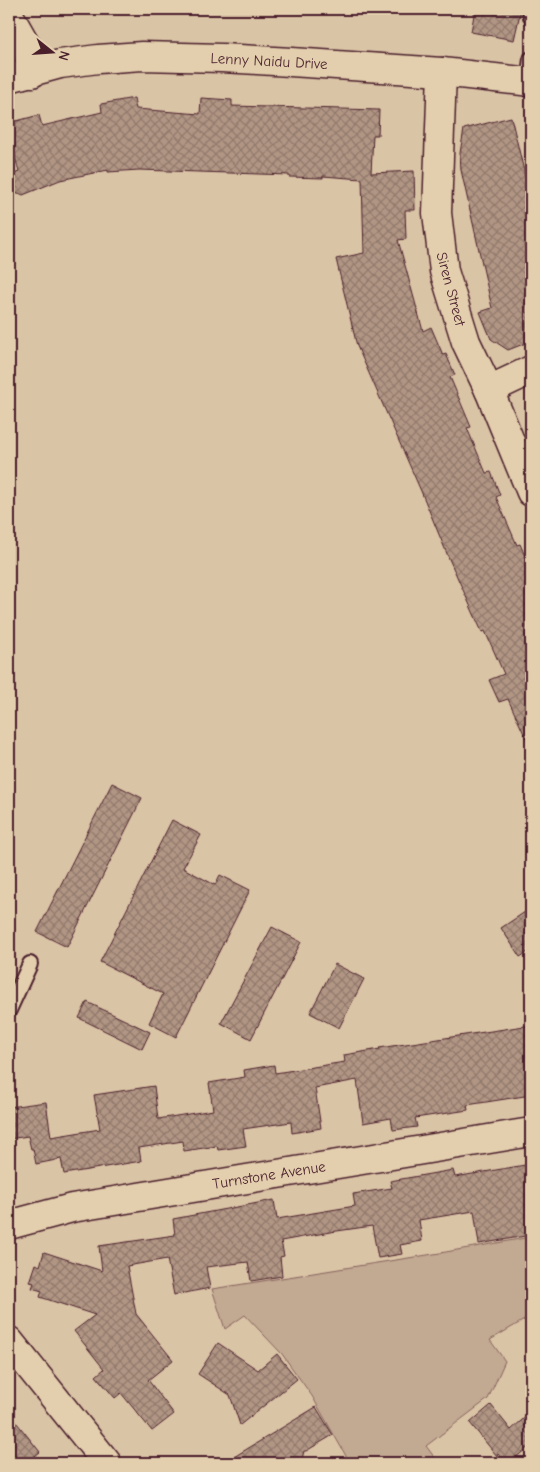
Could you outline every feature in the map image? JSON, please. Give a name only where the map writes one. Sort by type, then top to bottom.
[{"type":"street","points":[[9,14],[26,45],[20,76]]},
{"type":"street","name":"Lenny Naidu Drive","points":[[20,76],[60,64],[142,56],[242,59],[442,72],[530,74]]},
{"type":"street","name":"Siren Street","points":[[442,72],[437,213],[444,271],[466,342],[489,390],[531,492]]},
{"type":"street","points":[[489,390],[531,370]]},
{"type":"street","name":"Turnstone Avenue","points":[[9,1225],[50,1212],[81,1206],[531,1132]]},
{"type":"street","points":[[9,1341],[107,1463]]},
{"type":"lane","points":[[530,9],[531,17]]},
{"type":"lane","points":[[9,1010],[30,964]]},
{"type":"shaded area","points":[[531,1237],[531,1316],[490,1340],[505,1361],[488,1399],[426,1446],[435,1458],[429,1463],[350,1463],[312,1396],[282,1354],[245,1315],[225,1329],[212,1289],[440,1253]]},
{"type":"building","points":[[475,9],[521,9],[514,40],[471,32]]},
{"type":"building","points":[[134,98],[136,109],[200,114],[201,98],[232,100],[232,106],[379,110],[378,135],[373,135],[371,173],[414,171],[415,210],[405,210],[406,239],[398,240],[423,331],[431,327],[443,355],[446,354],[455,375],[450,377],[471,427],[467,428],[486,473],[491,472],[500,495],[496,497],[517,545],[520,544],[531,570],[531,749],[508,699],[499,702],[489,680],[504,674],[485,631],[482,632],[450,561],[357,346],[336,259],[364,253],[362,179],[139,170],[108,172],[108,170],[60,180],[23,195],[19,193],[9,198],[9,176],[19,172],[9,134],[9,123],[39,115],[42,126],[102,112],[101,104]]},
{"type":"building","points":[[511,117],[531,200],[531,341],[508,350],[491,339],[480,312],[492,308],[461,170],[460,153],[464,129]]},
{"type":"building","points":[[112,783],[142,798],[67,947],[37,932]]},
{"type":"building","points":[[172,820],[201,835],[183,868],[215,885],[220,875],[250,890],[176,1037],[149,1023],[163,994],[100,962]]},
{"type":"building","points":[[531,908],[531,950],[520,957],[501,928]]},
{"type":"building","points":[[272,927],[301,942],[251,1039],[221,1023]]},
{"type":"building","points":[[335,964],[364,979],[339,1028],[310,1013]]},
{"type":"building","points":[[87,1002],[150,1032],[142,1049],[79,1018]]},
{"type":"building","points":[[531,1025],[531,1095],[467,1105],[468,1110],[415,1118],[417,1127],[393,1130],[391,1118],[363,1123],[357,1080],[315,1088],[321,1128],[292,1133],[291,1122],[243,1129],[246,1146],[218,1150],[217,1146],[184,1151],[183,1141],[139,1148],[141,1161],[64,1174],[61,1159],[36,1164],[28,1136],[9,1139],[9,1107],[46,1102],[51,1137],[100,1129],[94,1095],[154,1086],[158,1119],[213,1110],[209,1083],[245,1077],[244,1070],[274,1065],[275,1073],[345,1062],[344,1055],[379,1048]]},
{"type":"building","points":[[531,1164],[531,1235],[479,1244],[474,1211],[419,1220],[422,1241],[400,1245],[402,1254],[378,1258],[372,1226],[330,1232],[281,1241],[284,1256],[280,1257],[282,1276],[251,1281],[248,1262],[206,1267],[210,1288],[174,1295],[167,1259],[127,1266],[136,1314],[173,1360],[148,1380],[174,1414],[152,1431],[121,1393],[115,1398],[96,1376],[104,1369],[74,1331],[95,1315],[40,1297],[42,1291],[32,1288],[34,1283],[30,1282],[36,1264],[40,1266],[44,1252],[102,1271],[99,1246],[175,1235],[173,1219],[274,1200],[277,1219],[355,1206],[353,1194],[392,1188],[390,1181],[453,1170],[455,1177]]},
{"type":"building","points":[[218,1343],[258,1370],[277,1354],[297,1379],[240,1425],[230,1395],[198,1374]]},
{"type":"building","points":[[491,1405],[511,1430],[531,1412],[531,1445],[509,1463],[506,1463],[498,1454],[497,1456],[470,1423]]},
{"type":"building","points":[[316,1407],[333,1435],[304,1451],[301,1463],[224,1463]]},
{"type":"building","points":[[9,1413],[40,1452],[26,1463],[9,1463]]}]
